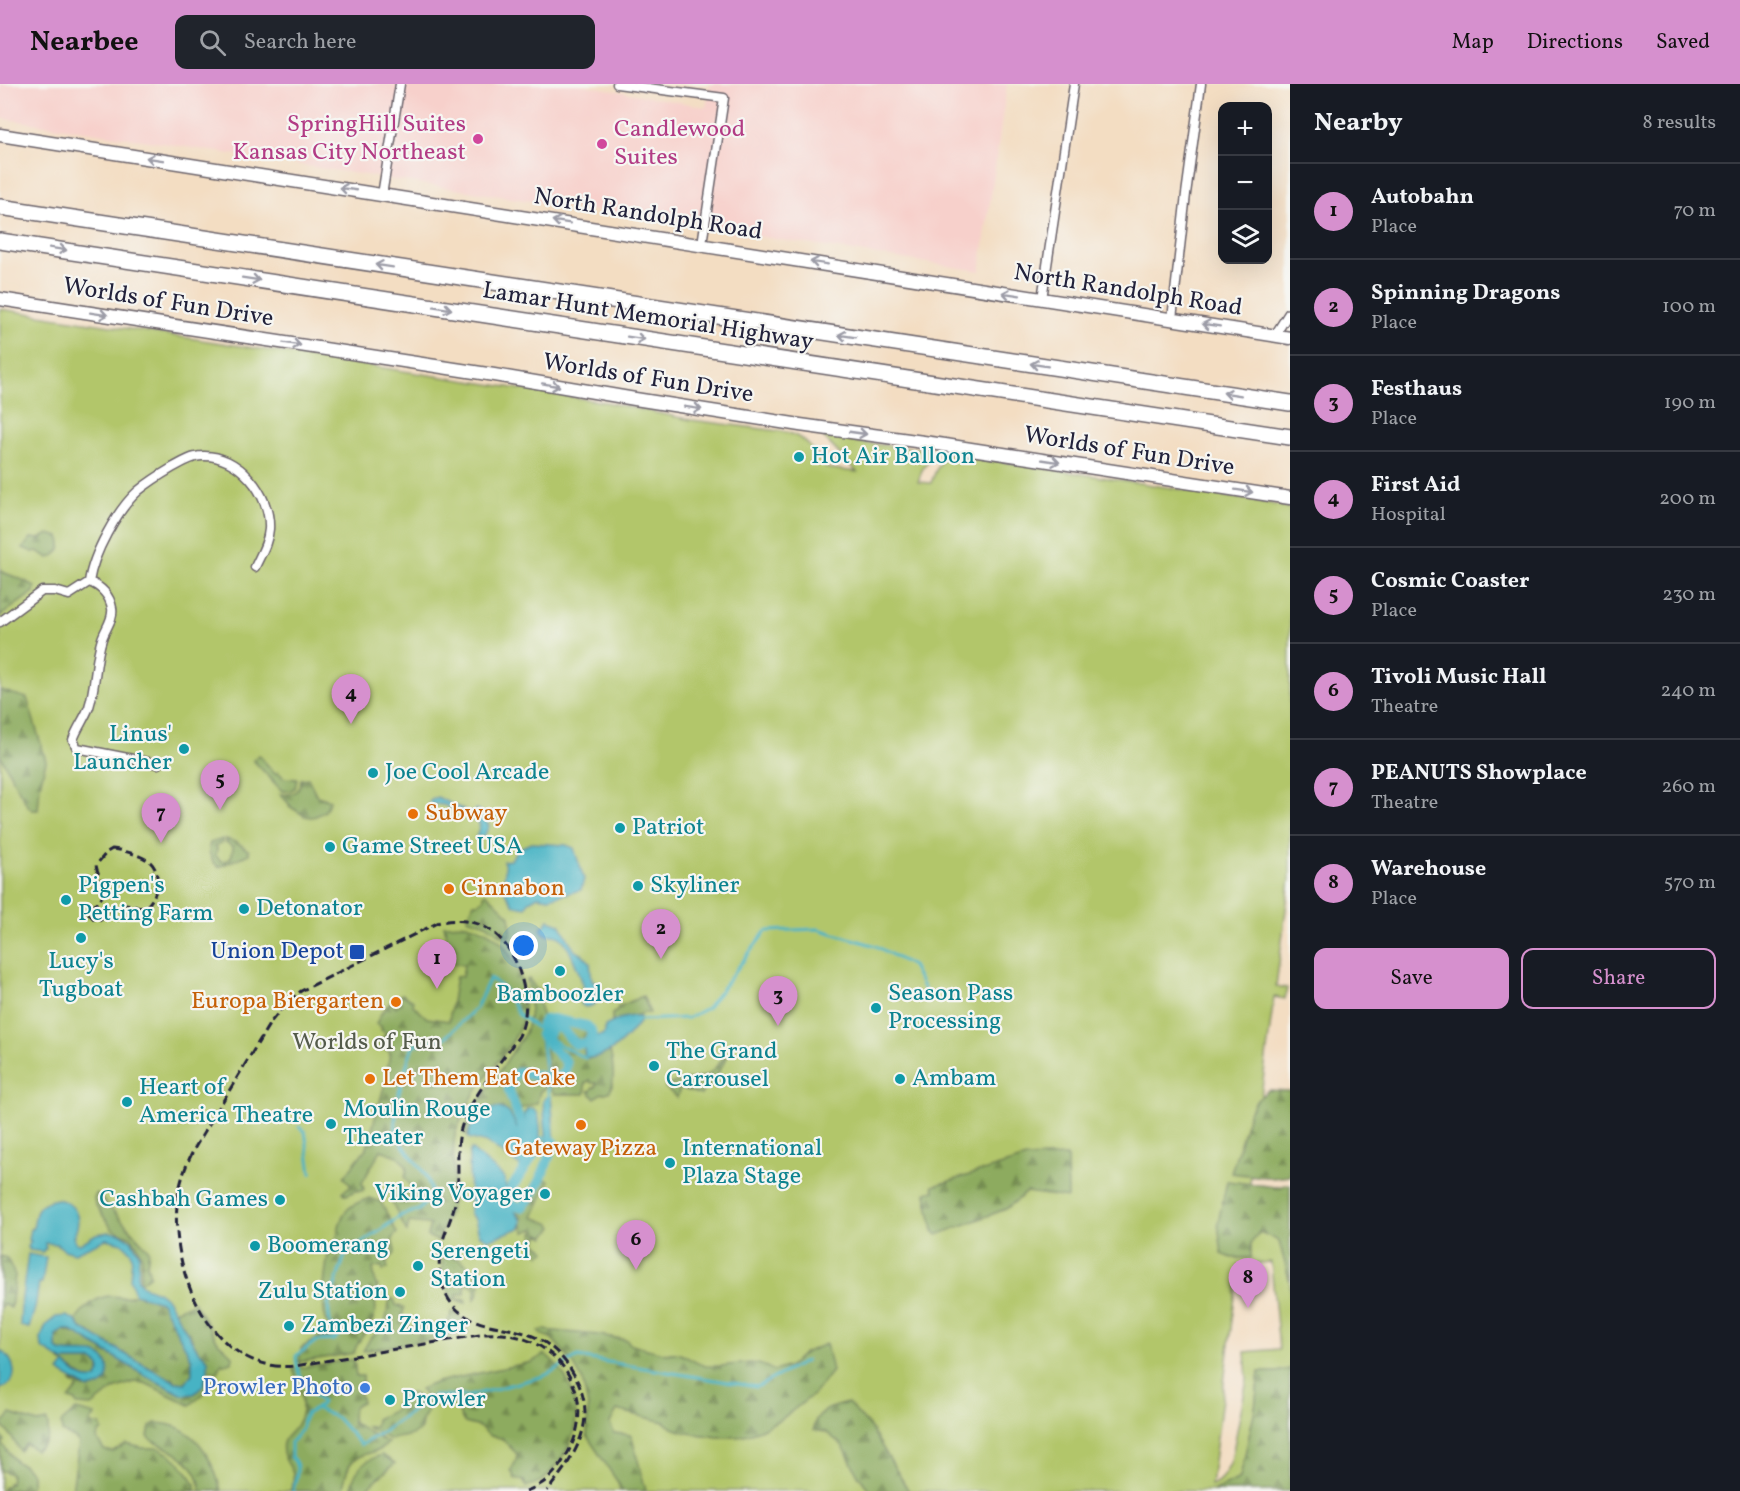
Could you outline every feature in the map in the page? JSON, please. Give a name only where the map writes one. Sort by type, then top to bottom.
[{"type":"highway","name":"Lamar Hunt Memorial Highway","points":[[0,207],[1290,403]]},
{"type":"highway","name":"Lamar Hunt Memorial Highway","points":[[0,241],[1290,437]]},
{"type":"main road","name":"North Randolph Road","points":[[0,135],[1290,338]]},
{"type":"main road","name":"Worlds of Fun Drive","points":[[0,299],[800,425],[1290,498]]},
{"type":"street","points":[[382,195],[400,84]]},
{"type":"street","points":[[617,84],[724,98],[702,244]]},
{"type":"street","points":[[1042,299],[1074,84]]},
{"type":"street","points":[[1172,319],[1201,84]]},
{"type":"street","points":[[1275,335],[1290,312]]},
{"type":"street","points":[[0,622],[42,591],[55,591],[69,595],[89,582],[100,546],[136,493],[153,479],[184,461],[201,456],[217,458],[243,470],[265,503],[269,519],[267,538],[255,567]]},
{"type":"street","points":[[89,582],[98,585],[109,598],[113,610],[102,638],[88,707],[73,740],[77,748],[158,764]]},
{"type":"shaded area","points":[[0,84],[579,84],[706,107],[711,84],[1007,84],[980,271],[0,118]]},
{"type":"green space","name":"Worlds of Fun","points":[[0,309],[605,402],[691,420],[786,432],[805,441],[826,468],[857,472],[824,436],[830,436],[862,443],[926,449],[931,456],[918,482],[931,483],[942,461],[952,452],[1290,508],[1290,879],[1276,986],[1287,988],[1285,999],[1274,997],[1240,1257],[1260,1231],[1279,1241],[1290,1282],[1290,1369],[1259,1372],[1255,1409],[1240,1478],[1214,1491],[0,1491]],"holes":[[[1271,1262],[1279,1349],[1245,1352],[1247,1380],[1231,1461],[1221,1479],[1211,1485],[1239,1265]]]},
{"type":"green space","points":[[48,534],[59,537],[61,544],[60,550],[53,556],[49,558],[37,551],[33,552],[23,548],[31,538],[40,539]]},
{"type":"green space","points":[[0,571],[35,587],[34,592],[0,616]]},
{"type":"green space","points":[[0,690],[27,698],[46,761],[40,785],[38,810],[32,810],[27,805],[0,755]]},
{"type":"green space","points":[[259,755],[275,774],[278,772],[284,778],[297,779],[295,788],[282,791],[253,760]]},
{"type":"green space","points":[[308,778],[317,796],[330,800],[325,811],[311,817],[289,806],[280,794],[295,792],[301,779]]},
{"type":"green space","points":[[223,839],[223,842],[215,846],[216,856],[221,861],[229,860],[232,855],[233,847],[226,842],[226,839],[238,843],[249,851],[249,854],[218,867],[210,856],[209,847],[210,843]]},
{"type":"green space","points":[[486,893],[510,916],[511,935],[505,938],[486,924],[467,918],[474,903],[484,899]]},
{"type":"green space","points":[[466,924],[489,933],[505,947],[514,962],[522,984],[525,1003],[516,1035],[473,1096],[457,1129],[454,1144],[453,1199],[438,1241],[427,1236],[430,1225],[428,1224],[409,1222],[407,1232],[391,1201],[393,1197],[412,1188],[405,1178],[407,1167],[398,1156],[381,1150],[362,1183],[364,1189],[362,1191],[346,1195],[343,1192],[351,1185],[344,1177],[367,1147],[386,1080],[390,1052],[378,1045],[386,1033],[376,1024],[382,1012],[391,1002],[395,1007],[402,1003],[398,997],[402,994],[413,1001],[412,1004],[427,1018],[449,1021],[456,976],[462,977],[464,965],[435,961],[435,955],[446,942],[447,935],[444,925]]},
{"type":"green space","points":[[529,979],[540,992],[539,1004],[543,1018],[539,1023],[539,1028],[545,1075],[518,1069],[511,1072],[507,1078],[507,1095],[520,1127],[518,1128],[502,1109],[469,1131],[468,1135],[463,1133],[473,1111],[525,1033],[529,1020],[530,993],[527,980]]},
{"type":"green space","points":[[643,996],[650,1013],[612,1023],[612,1014],[617,1011],[618,1007]]},
{"type":"green space","points":[[552,1019],[586,1028],[589,1031],[586,1042],[577,1039],[558,1026],[553,1025],[548,1029],[547,1041],[565,1064],[562,1072],[549,1076],[543,1026]]},
{"type":"green space","points":[[555,1028],[563,1031],[577,1046],[585,1046],[585,1058],[610,1051],[613,1078],[609,1092],[595,1098],[588,1091],[596,1087],[596,1083],[591,1083],[590,1080],[585,1083],[585,1094],[554,1094],[550,1080],[564,1074],[567,1066],[566,1060],[550,1039]]},
{"type":"green space","points":[[728,1055],[714,1080],[701,1095],[680,1088],[677,1098],[665,1087],[675,1082],[707,1075]]},
{"type":"green space","points":[[519,1073],[544,1080],[545,1088],[540,1091],[537,1103],[519,1109],[509,1085],[514,1075]]},
{"type":"green space","points":[[1268,1090],[1290,1091],[1290,1176],[1273,1178],[1231,1173],[1250,1110]]},
{"type":"green space","points":[[1067,1156],[1068,1198],[1027,1192],[1006,1209],[937,1235],[933,1231],[926,1193],[934,1191],[933,1186],[1026,1158]]},
{"type":"green space","points":[[545,1179],[549,1181],[533,1217],[553,1227],[545,1237],[540,1234],[535,1242],[546,1251],[540,1255],[536,1249],[533,1233],[534,1229],[525,1232],[523,1227],[520,1228],[522,1225],[513,1207],[523,1207]]},
{"type":"green space","points":[[1227,1181],[1276,1187],[1290,1184],[1290,1282],[1279,1241],[1260,1232],[1251,1243],[1251,1258],[1232,1258],[1222,1254],[1218,1223]]},
{"type":"green space","points":[[97,1193],[149,1250],[147,1265],[150,1275],[140,1283],[142,1258],[137,1245],[131,1237],[112,1229],[95,1204],[94,1198]]},
{"type":"green space","points":[[370,1198],[381,1202],[397,1233],[392,1240],[395,1253],[386,1263],[388,1268],[383,1271],[382,1266],[373,1268],[376,1286],[378,1286],[373,1319],[354,1353],[299,1362],[301,1348],[321,1336],[330,1338],[333,1334],[324,1312],[325,1278],[330,1244],[336,1241],[342,1218],[349,1208]]},
{"type":"green space","points":[[1,1256],[7,1258],[15,1275],[11,1308],[3,1304],[0,1310]]},
{"type":"green space","points":[[442,1256],[459,1259],[477,1273],[480,1287],[477,1289],[479,1292],[475,1299],[475,1285],[465,1285],[465,1294],[457,1294],[457,1299],[465,1299],[466,1303],[451,1298],[443,1277]]},
{"type":"green space","points":[[135,1294],[161,1302],[190,1354],[192,1374],[185,1383],[176,1382],[144,1365],[81,1328],[76,1321],[86,1308],[100,1298],[126,1297]]},
{"type":"green space","points":[[390,1299],[394,1299],[396,1305],[404,1308],[402,1317],[409,1327],[447,1325],[452,1312],[466,1322],[468,1333],[363,1351],[371,1337],[384,1329]]},
{"type":"green space","points":[[194,1302],[218,1342],[233,1356],[232,1362],[220,1365],[218,1372],[208,1371],[174,1311]]},
{"type":"green space","points":[[64,1330],[77,1334],[144,1375],[183,1395],[203,1386],[207,1375],[214,1377],[201,1396],[190,1405],[145,1383],[134,1382],[114,1389],[92,1406],[77,1405],[76,1401],[69,1399],[78,1388],[71,1382],[84,1388],[94,1388],[108,1368],[103,1357],[79,1353],[65,1354],[58,1350],[56,1335]]},
{"type":"green space","points":[[539,1331],[627,1340],[631,1345],[667,1354],[677,1353],[706,1366],[748,1363],[765,1366],[774,1371],[790,1366],[804,1353],[826,1344],[832,1371],[814,1394],[784,1417],[760,1430],[738,1437],[688,1433],[672,1428],[664,1422],[617,1410],[610,1423],[614,1433],[630,1435],[632,1438],[646,1491],[621,1491],[617,1481],[587,1436],[588,1406],[582,1379],[573,1363],[556,1343],[551,1338],[540,1334]]},
{"type":"green space","points":[[545,1354],[566,1379],[572,1393],[575,1423],[566,1452],[543,1480],[526,1487],[524,1481],[515,1479],[511,1470],[517,1454],[501,1438],[490,1436],[480,1427],[465,1423],[457,1405],[432,1406],[420,1389],[437,1382],[532,1362]]},
{"type":"green space","points":[[354,1359],[356,1376],[363,1376],[363,1382],[360,1383],[361,1387],[358,1389],[362,1402],[353,1410],[353,1423],[388,1443],[380,1450],[359,1456],[351,1463],[342,1491],[290,1491],[293,1484],[293,1473],[284,1457],[282,1447],[285,1439],[295,1428],[302,1411],[300,1389],[293,1369]]},
{"type":"green space","points":[[59,1360],[93,1361],[99,1365],[99,1375],[94,1380],[85,1379]]},
{"type":"green space","points":[[1290,1369],[1290,1491],[1214,1491],[1240,1478],[1255,1409],[1259,1372]]},
{"type":"green space","points":[[411,1393],[417,1395],[428,1410],[422,1421],[421,1429],[410,1436],[390,1440],[367,1427],[375,1427],[376,1419],[397,1409],[395,1405]]},
{"type":"green space","points":[[848,1403],[870,1427],[909,1491],[870,1491],[858,1475],[843,1446],[826,1432],[814,1430],[817,1418],[825,1410]]},
{"type":"green space","points":[[76,1410],[95,1415],[91,1419],[92,1425],[100,1424],[102,1430],[97,1439],[104,1450],[113,1452],[127,1444],[142,1448],[159,1448],[178,1461],[195,1484],[195,1491],[72,1491],[79,1443],[62,1432],[61,1423]]},
{"type":"green space","points":[[11,1414],[38,1423],[47,1421],[48,1434],[43,1444],[35,1450],[26,1444],[20,1451],[1,1425]]},
{"type":"green space","points":[[155,1423],[181,1429],[200,1444],[213,1466],[221,1491],[200,1491],[199,1481],[191,1466],[176,1453],[151,1440],[148,1436],[150,1427]]},
{"type":"green space","points":[[0,1434],[5,1441],[2,1444],[16,1462],[32,1474],[32,1484],[27,1491],[18,1489],[3,1491],[8,1483],[10,1484],[11,1474],[0,1470]]},
{"type":"green space","points":[[382,1455],[395,1463],[364,1491],[351,1491],[360,1467],[369,1460]]},
{"type":"water","points":[[437,797],[472,814],[477,809],[480,811],[489,826],[484,836],[476,837],[480,825],[477,821],[444,805],[434,804],[434,814],[431,814],[430,801]]},
{"type":"water","points":[[531,843],[566,845],[574,848],[584,879],[581,890],[549,898],[538,896],[529,901],[526,907],[514,905],[504,890],[503,861],[511,860],[517,849]]},
{"type":"water","points":[[549,920],[560,924],[575,951],[590,962],[592,981],[596,981],[596,1003],[591,1006],[585,1007],[581,1004],[583,985],[564,941],[558,936],[545,934],[541,929]]},
{"type":"water","points":[[632,1016],[640,1017],[640,1021],[617,1047],[602,1055],[585,1058],[584,1048],[592,1031],[595,1036],[602,1035],[605,1032],[605,1026]]},
{"type":"water","points":[[546,1097],[551,1097],[555,1141],[550,1154],[545,1151],[543,1101]]},
{"type":"water","points":[[494,1108],[508,1112],[517,1128],[523,1129],[524,1114],[527,1109],[533,1108],[539,1118],[540,1138],[535,1153],[523,1168],[487,1143],[468,1138],[476,1118],[487,1110]]},
{"type":"water","points":[[471,1149],[505,1178],[507,1200],[522,1221],[520,1228],[488,1240],[479,1234],[475,1219],[470,1214],[469,1154]]},
{"type":"water","points":[[57,1199],[69,1204],[76,1213],[78,1224],[73,1237],[76,1243],[80,1244],[96,1234],[109,1232],[120,1233],[132,1241],[139,1253],[138,1280],[142,1286],[158,1292],[167,1299],[197,1349],[208,1360],[208,1370],[203,1386],[194,1394],[183,1395],[144,1375],[70,1330],[64,1330],[56,1335],[58,1350],[100,1355],[108,1367],[106,1381],[89,1389],[59,1372],[65,1364],[80,1376],[92,1379],[97,1378],[100,1372],[99,1365],[93,1361],[63,1361],[42,1348],[41,1338],[46,1325],[56,1317],[67,1316],[76,1321],[81,1328],[176,1382],[185,1383],[192,1374],[192,1360],[161,1302],[135,1294],[130,1279],[131,1252],[122,1243],[106,1239],[75,1253],[64,1250],[57,1244],[45,1243],[46,1249],[43,1252],[29,1250],[27,1247],[31,1241],[28,1240],[30,1229],[33,1229],[38,1209],[44,1203]]},
{"type":"water","points":[[28,1254],[46,1257],[42,1283],[39,1283],[29,1328],[20,1326]]},
{"type":"water","points":[[0,1350],[10,1359],[14,1371],[11,1381],[0,1389]]},
{"type":"waterway","points":[[640,1020],[688,1018],[707,1008],[766,931],[818,929],[876,946],[912,966],[928,997]]},
{"type":"waterway","points":[[293,1491],[297,1469],[291,1457],[291,1442],[302,1429],[307,1414],[322,1402],[304,1382],[298,1370],[296,1356],[316,1341],[334,1340],[337,1337],[330,1324],[328,1306],[345,1255],[402,1215],[419,1210],[431,1195],[427,1178],[402,1144],[396,1127],[397,1104],[413,1045],[445,1038],[476,1008],[490,978],[504,989],[519,1015],[560,1045],[585,1058]]},
{"type":"waterway","points":[[541,1035],[542,1024],[545,1020],[552,1019],[587,1026],[592,1036],[587,1043],[576,1044],[562,1029],[551,1028],[547,1038],[549,1044],[566,1062],[565,1071],[561,1076],[548,1078],[519,1072],[509,1079],[509,1091],[533,1156],[509,1192],[508,1200],[514,1206],[522,1207],[533,1193],[549,1158],[553,1141]]},
{"type":"waterway","points":[[541,1035],[549,1099]]},
{"type":"waterway","points":[[299,1127],[305,1131],[311,1173]]},
{"type":"waterway","points":[[541,1138],[546,1138]]},
{"type":"waterway","points":[[318,1409],[337,1418],[361,1445],[433,1396],[469,1396],[544,1376],[578,1357],[757,1387],[806,1361]]},
{"type":"railway","points":[[112,849],[131,853],[149,861],[156,872],[157,885],[153,898],[144,908],[120,904],[98,921],[89,914],[104,893],[96,865],[112,849]]},
{"type":"railway","points":[[526,1491],[544,1482],[564,1459],[575,1436],[579,1412],[575,1391],[566,1371],[552,1355],[533,1342],[510,1335],[485,1334],[295,1366],[266,1364],[241,1354],[220,1337],[203,1314],[190,1288],[181,1260],[177,1232],[177,1205],[181,1181],[197,1144],[270,1023],[287,1002],[301,991],[437,923],[467,921],[491,931],[509,950],[523,984],[526,1007],[519,1036],[475,1099],[461,1129],[455,1203],[442,1244],[439,1267],[448,1298],[460,1312],[478,1322],[537,1338],[555,1350],[573,1373],[581,1390],[585,1406],[585,1421],[576,1450],[547,1491]]},
{"type":"place","name":"SpringHill Suites Kansas City Northeast","points":[[478,139]]},
{"type":"place","name":"Candlewood Suites","points":[[602,144]]},
{"type":"place","name":"Hot Air Balloon","points":[[799,457]]},
{"type":"place","name":"First Aid","points":[[351,724]]},
{"type":"place","name":"Linus' Launcher","points":[[184,749]]},
{"type":"place","name":"Joe Cool Arcade","points":[[373,773]]},
{"type":"place","name":"Cosmic Coaster","points":[[220,810]]},
{"type":"place","name":"Subway","points":[[413,814]]},
{"type":"place","name":"Patriot","points":[[620,828]]},
{"type":"place","name":"PEANUTS Showplace","points":[[161,843]]},
{"type":"place","name":"Game Street USA","points":[[330,847]]},
{"type":"place","name":"Skyliner","points":[[638,886]]},
{"type":"place","name":"Cinnabon","points":[[449,889]]},
{"type":"place","name":"Pigpen's Petting Farm","points":[[66,900]]},
{"type":"place","name":"Detonator","points":[[244,909]]},
{"type":"place","name":"Lucy's Tugboat","points":[[81,938]]},
{"type":"place","name":"Union Depot","points":[[357,952]]},
{"type":"place","name":"Spinning Dragons","points":[[661,959]]},
{"type":"place","name":"Bamboozler","points":[[560,971]]},
{"type":"place","name":"Autobahn","points":[[437,989]]},
{"type":"place","name":"Europa Biergarten","points":[[396,1002]]},
{"type":"place","name":"Season Pass Processing","points":[[876,1008]]},
{"type":"place","name":"Festhaus","points":[[778,1026]]},
{"type":"place","name":"The Grand Carrousel","points":[[654,1066]]},
{"type":"place","name":"Let Them Eat Cake","points":[[370,1079]]},
{"type":"place","name":"Ambam","points":[[900,1079]]},
{"type":"place","name":"Heart of America Theatre","points":[[127,1102]]},
{"type":"place","name":"Moulin Rouge Theater","points":[[331,1124]]},
{"type":"place","name":"Gateway Pizza","points":[[581,1125]]},
{"type":"place","name":"International Plaza Stage","points":[[670,1163]]},
{"type":"place","name":"Viking Voyager","points":[[545,1194]]},
{"type":"place","name":"Cashbah Games","points":[[280,1200]]},
{"type":"place","name":"Boomerang","points":[[255,1246]]},
{"type":"place","name":"Serengeti Station","points":[[418,1266]]},
{"type":"place","name":"Tivoli Music Hall","points":[[636,1270]]},
{"type":"place","name":"Zulu Station","points":[[400,1292]]},
{"type":"place","name":"Warehouse","points":[[1248,1308]]},
{"type":"place","name":"Zambezi Zinger","points":[[289,1326]]},
{"type":"place","name":"Prowler Photo","points":[[365,1388]]},
{"type":"place","name":"Prowler","points":[[390,1400]]}]
